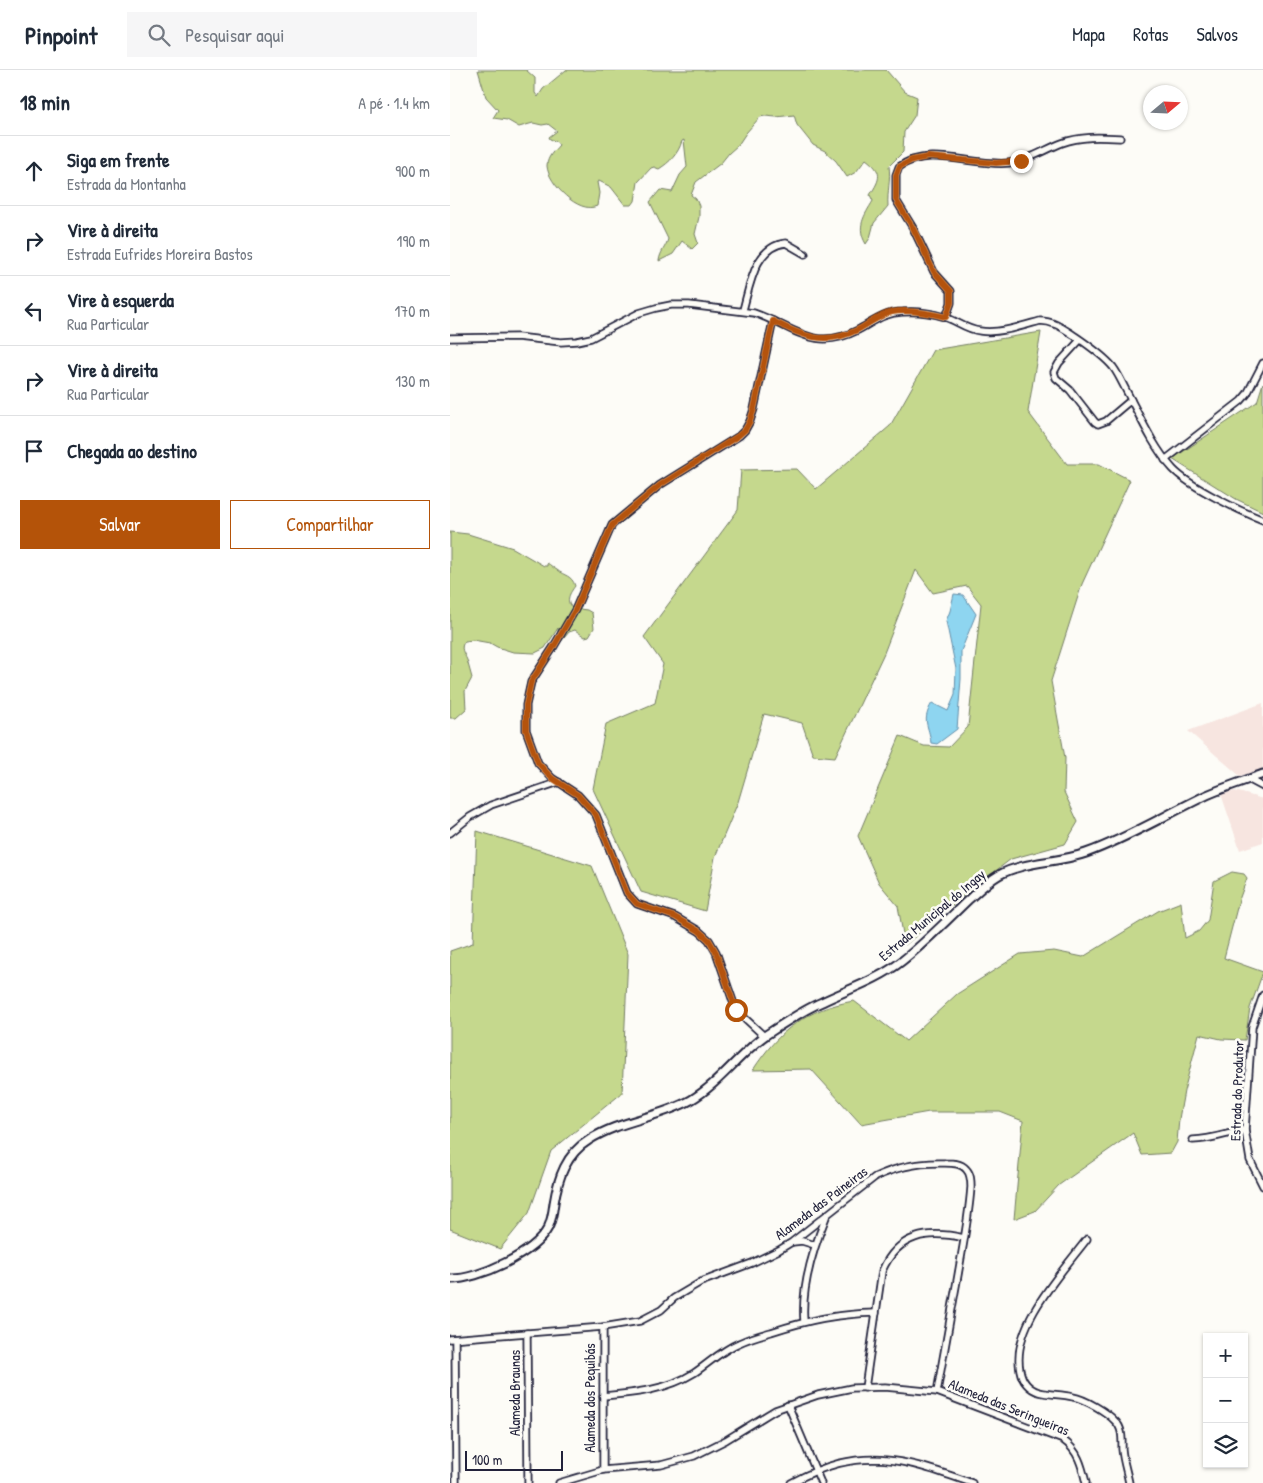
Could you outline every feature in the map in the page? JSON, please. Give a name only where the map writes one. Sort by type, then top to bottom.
[{"type":"street","points":[[946,317],[951,303],[951,291],[934,272],[913,228],[896,200],[896,175],[899,167],[912,160],[928,157],[1008,163],[1030,158],[1063,142],[1088,137],[1120,138]]},
{"type":"street","points":[[743,310],[759,261],[772,246],[786,243],[805,254]]},
{"type":"street","points":[[450,338],[517,337],[561,342],[578,341],[591,338],[625,319],[656,308],[689,305],[743,310],[764,316],[796,333],[821,339],[848,334],[892,312],[918,312],[946,317],[979,331],[992,332],[1046,321],[1053,323],[1080,340],[1115,369],[1165,460],[1175,471],[1189,482],[1263,520]]},
{"type":"street","points":[[764,1036],[736,1010],[716,952],[709,940],[682,920],[642,907],[632,900],[622,884],[596,815],[578,795],[552,778],[538,763],[526,730],[526,705],[531,682],[575,610],[612,525],[660,485],[727,445],[745,430],[754,409],[773,321]]},
{"type":"street","points":[[1080,340],[1059,363],[1054,372],[1056,378],[1070,390],[1098,424],[1106,421],[1131,400]]},
{"type":"street","points":[[1165,460],[1241,402],[1263,363]]},
{"type":"street","name":"Estrada Municipal do Ingay","points":[[450,1279],[472,1277],[487,1272],[500,1266],[538,1241],[548,1229],[561,1174],[577,1150],[587,1141],[612,1129],[672,1109],[709,1088],[764,1036],[819,1003],[859,986],[902,961],[981,888],[998,875],[1025,866],[1084,854],[1209,794],[1263,774]]},
{"type":"street","points":[[1248,779],[1263,787]]},
{"type":"street","points":[[450,833],[470,817],[491,805],[559,782]]},
{"type":"street","name":"Estrada do Produtor","points":[[1263,994],[1252,1027],[1245,1130],[1250,1160],[1263,1186]]},
{"type":"street","points":[[1193,1140],[1212,1139],[1231,1132],[1245,1130]]},
{"type":"street","name":"Alameda das Paineiras","points":[[453,1339],[603,1327],[640,1321],[652,1316],[674,1298],[701,1282],[752,1263],[792,1242],[875,1177],[910,1164],[931,1162],[953,1163],[961,1165],[966,1169],[970,1176],[971,1186],[964,1238],[937,1392]]},
{"type":"street","points":[[804,1321],[804,1301],[815,1245],[826,1215]]},
{"type":"street","points":[[810,1227],[820,1233]]},
{"type":"street","points":[[865,1388],[882,1271],[887,1260],[899,1246],[923,1235],[949,1234],[964,1238]]},
{"type":"street","points":[[1087,1239],[1048,1291],[1024,1332],[1018,1352],[1020,1373],[1025,1382],[1033,1389],[1046,1394],[1075,1397],[1085,1401],[1116,1421],[1122,1436],[1123,1454],[1129,1483]]},
{"type":"street","points":[[792,1242],[815,1245]]},
{"type":"street","points":[[603,1396],[644,1392],[672,1384],[694,1373],[724,1350],[739,1342],[804,1321],[844,1314],[876,1313]]},
{"type":"street","name":"Alameda dos Pequibás","points":[[603,1327],[603,1470]]},
{"type":"street","name":"Alameda Braunas","points":[[527,1332],[528,1483]]},
{"type":"street","points":[[453,1339],[456,1483]]},
{"type":"street","name":"Alameda das Seringueiras","points":[[559,1483],[603,1470],[661,1465],[694,1456],[788,1404],[837,1390],[885,1387],[937,1392],[1064,1440],[1076,1451],[1086,1483]]},
{"type":"street","points":[[788,1404],[821,1483]]},
{"type":"street","points":[[791,1483],[816,1470],[850,1461],[882,1459],[925,1467],[972,1483]]},
{"type":"street","points":[[528,1475],[534,1483]]},
{"type":"shaded area","points":[[1263,703],[1263,769],[1240,776],[1188,731]]},
{"type":"shaded area","points":[[1235,791],[1263,799],[1263,842],[1240,850],[1221,794]]},
{"type":"green space","points":[[478,70],[526,70],[535,78],[535,93],[538,97],[543,89],[566,70],[886,70],[905,92],[917,97],[915,115],[904,132],[903,152],[889,166],[888,206],[874,223],[870,238],[866,244],[861,227],[873,201],[870,195],[878,180],[878,172],[872,164],[866,159],[856,172],[847,177],[836,161],[825,151],[813,145],[797,125],[794,115],[765,116],[760,117],[721,163],[696,182],[691,195],[696,199],[699,206],[699,217],[695,234],[698,243],[692,249],[682,241],[673,254],[659,261],[668,239],[650,202],[660,190],[672,192],[680,175],[687,167],[684,140],[670,160],[659,169],[651,168],[638,182],[635,201],[632,205],[625,205],[611,187],[599,181],[597,182],[599,193],[597,206],[590,208],[582,206],[566,196],[553,181],[549,173],[548,160],[559,145],[549,137],[557,131],[548,124],[533,123],[519,127],[507,120],[493,118],[498,110],[486,97]]},
{"type":"green space","points":[[1041,332],[1028,412],[1067,464],[1099,464],[1130,480],[1082,584],[1051,681],[1065,758],[1064,792],[1078,822],[1065,844],[1011,859],[963,896],[905,945],[898,906],[879,883],[858,836],[900,736],[924,746],[949,747],[968,727],[981,604],[967,586],[933,593],[916,570],[884,653],[835,757],[813,755],[802,723],[764,714],[738,802],[715,857],[705,911],[641,892],[593,789],[606,724],[655,703],[663,664],[644,637],[738,510],[741,470],[797,469],[816,489],[890,426],[933,350]]},
{"type":"green space","points":[[1263,383],[1263,512],[1236,499],[1172,459],[1257,402]]},
{"type":"green space","points":[[450,532],[468,534],[513,548],[544,566],[547,566],[547,563],[568,576],[575,586],[569,597],[570,605],[572,608],[587,610],[592,613],[594,628],[589,636],[585,637],[575,630],[569,632],[545,661],[558,633],[558,628],[545,648],[535,653],[513,652],[490,643],[473,640],[465,641],[462,646],[472,678],[465,691],[466,709],[456,718],[450,718]]},
{"type":"green space","points":[[477,831],[592,866],[628,954],[622,1093],[551,1151],[529,1213],[500,1249],[450,1229],[450,951],[473,943]]},
{"type":"green space","points":[[1232,872],[1244,874],[1247,878],[1239,900],[1224,958],[1263,972],[1250,1008],[1245,1040],[1221,1039],[1199,1034],[1184,1091],[1177,1142],[1171,1153],[1142,1155],[1133,1133],[1059,1185],[1035,1211],[1014,1219],[1023,1121],[1000,1112],[929,1112],[861,1124],[811,1069],[753,1070],[773,1043],[795,1024],[808,1016],[837,1005],[854,1001],[906,1041],[957,994],[1020,954],[1054,951],[1083,957],[1158,911],[1181,902],[1185,938],[1199,931],[1208,920],[1214,881]]},
{"type":"water","points":[[954,594],[963,595],[976,614],[961,651],[957,729],[937,744],[931,743],[926,719],[932,703],[948,711],[955,695],[956,669],[946,621]]},
{"type":"route","points":[[736,1010],[716,952],[709,940],[688,923],[642,907],[632,900],[622,884],[596,815],[587,803],[552,778],[538,763],[526,730],[526,705],[531,682],[575,610],[609,531],[616,520],[660,485],[727,445],[745,430],[754,409],[773,321],[796,333],[821,339],[837,338],[857,331],[874,320],[892,312],[918,312],[946,317],[951,303],[951,291],[934,272],[913,228],[896,200],[896,175],[899,167],[906,162],[928,157],[996,163],[1021,161]]}]
